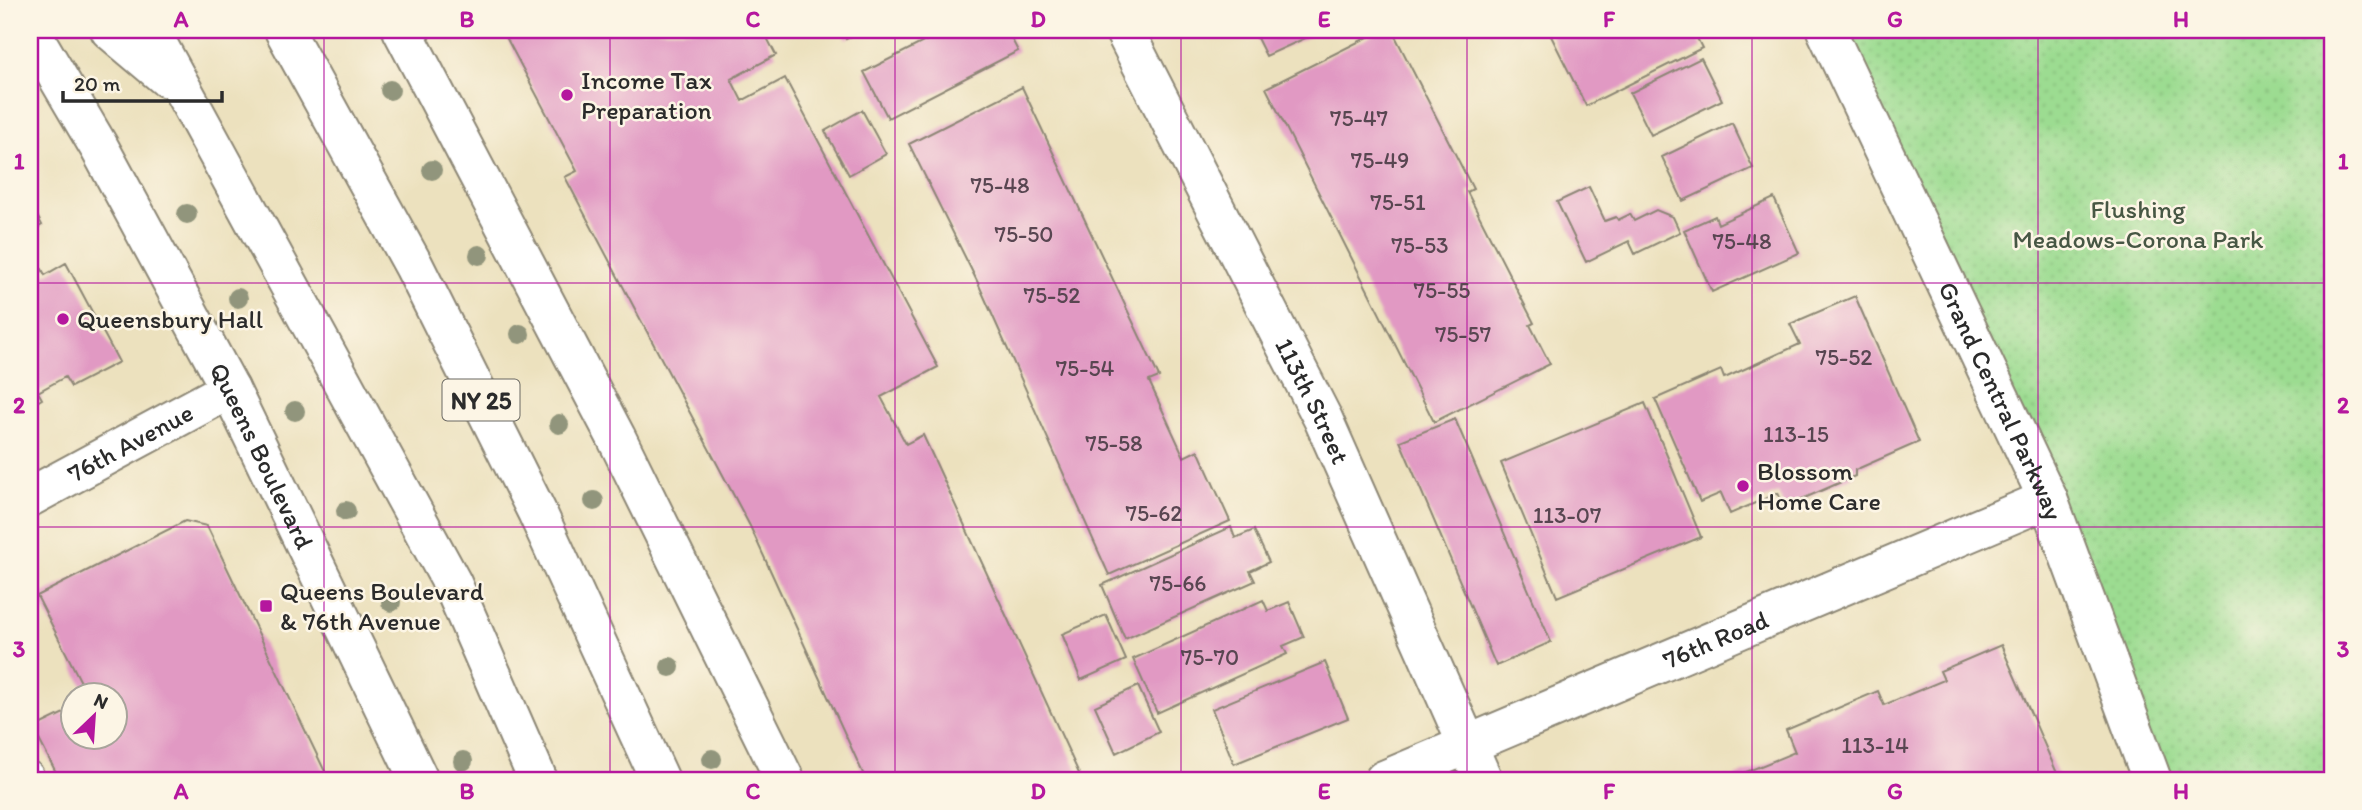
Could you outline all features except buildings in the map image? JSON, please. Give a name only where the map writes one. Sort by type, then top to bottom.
[{"type":"street","name":"Queens Boulevard","points":[[30,30],[99,147],[230,389],[419,780]]},
{"type":"street","points":[[110,30],[189,97]]},
{"type":"street","points":[[150,30],[189,97],[452,583],[538,780]]},
{"type":"street","name":"NY 25","points":[[284,30],[451,340],[537,512],[660,780]]},
{"type":"street","points":[[402,30],[616,437],[785,780]]},
{"type":"street","name":"113th Street","points":[[1124,30],[1323,419],[1470,745],[1483,780]]},
{"type":"street","name":"Grand Central Parkway","points":[[1825,30],[2048,499],[2152,780]]},
{"type":"street","name":"76th Avenue","points":[[30,497],[230,389]]},
{"type":"street","name":"76th Road","points":[[1384,780],[2048,499]]},
{"type":"lane","points":[[30,775],[32,780]]},
{"type":"green space","name":"Flushing Meadows-Corona Park","points":[[1840,30],[2332,30],[2332,780],[2158,780]]},
{"type":"place","name":"Income Tax Preparation","points":[[567,95]]},
{"type":"place","name":"Queensbury Hall","points":[[63,319]]},
{"type":"place","name":"Blossom Home Care","points":[[1743,486]]},
{"type":"place","name":"Queens Boulevard & 76th Avenue","points":[[266,606]]}]
